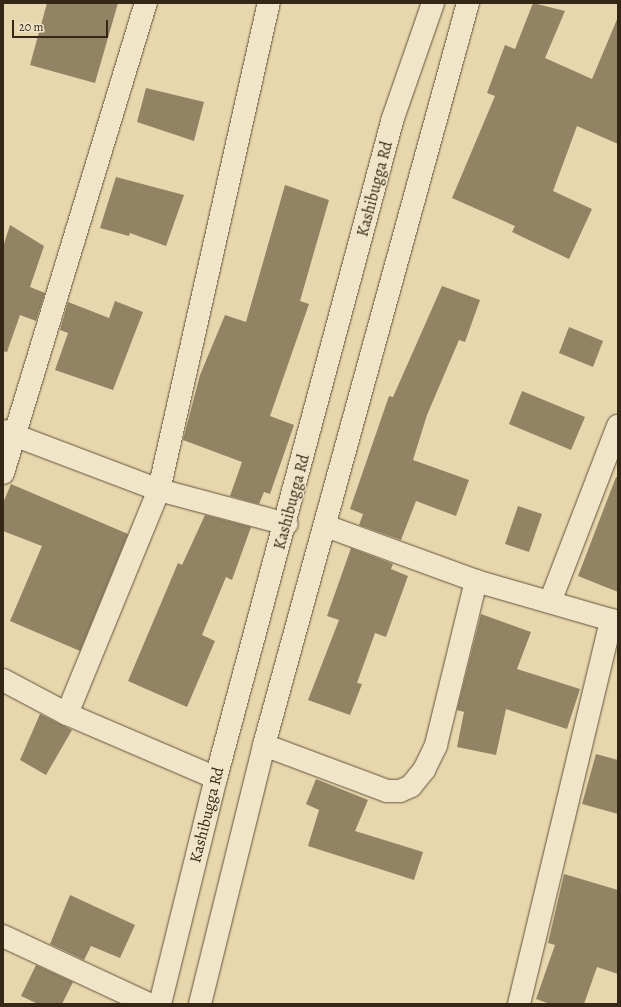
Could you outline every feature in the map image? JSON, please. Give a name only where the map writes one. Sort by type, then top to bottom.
[{"type":"street","points":[[3,473],[10,434],[146,3]]},
{"type":"street","points":[[67,714],[159,490],[269,3]]},
{"type":"street","name":"Kashibugga Rd","points":[[160,1004],[216,778],[287,524],[394,118],[433,3]]},
{"type":"street","points":[[200,1004],[264,745],[326,526],[468,3]]},
{"type":"street","points":[[550,602],[618,426]]},
{"type":"street","points":[[10,434],[159,490],[287,524]]},
{"type":"street","points":[[326,526],[476,581],[614,621],[519,1004]]},
{"type":"street","points":[[264,745],[387,791],[400,791],[411,786],[424,770],[436,745],[476,581]]},
{"type":"street","points":[[3,680],[67,714],[216,778]]},
{"type":"street","points":[[3,936],[149,1004]]},
{"type":"building","points":[[47,3],[118,3],[95,83],[30,65]]},
{"type":"building","points":[[533,3],[565,11],[545,58],[592,79],[618,17],[618,144],[577,126],[553,191],[592,209],[569,259],[512,232],[515,226],[452,198],[495,96],[487,93],[505,45],[515,49]]},
{"type":"building","points":[[146,88],[204,102],[194,141],[137,122]]},
{"type":"building","points":[[116,177],[184,195],[166,246],[130,233],[129,236],[100,228]]},
{"type":"building","points":[[285,185],[329,200],[300,301],[309,304],[270,416],[294,425],[270,494],[264,492],[259,504],[230,496],[242,462],[183,440],[200,375],[225,315],[246,322]]},
{"type":"building","points":[[10,225],[44,246],[30,287],[45,293],[36,321],[20,315],[7,352],[3,351],[3,247]]},
{"type":"building","points":[[442,286],[480,300],[465,342],[459,340],[427,415],[413,460],[469,480],[456,516],[416,501],[401,540],[359,525],[363,514],[350,509],[389,396],[393,397]]},
{"type":"building","points":[[115,301],[143,312],[113,390],[55,370],[68,333],[60,330],[68,302],[109,318]]},
{"type":"building","points":[[569,327],[603,341],[593,367],[559,353]]},
{"type":"building","points":[[522,391],[585,417],[571,450],[509,424]]},
{"type":"building","points":[[616,477],[618,478],[618,592],[578,576]]},
{"type":"building","points":[[11,484],[128,534],[80,651],[10,621],[42,546],[3,531],[3,503]]},
{"type":"building","points":[[518,506],[542,514],[529,552],[505,544]]},
{"type":"building","points":[[205,515],[251,527],[232,580],[226,577],[202,635],[215,641],[187,707],[128,681],[178,563],[182,565]]},
{"type":"building","points":[[351,548],[393,564],[391,569],[408,576],[386,637],[375,633],[357,683],[362,684],[350,715],[308,700],[339,620],[327,616]]},
{"type":"building","points":[[481,614],[531,632],[517,669],[580,689],[567,729],[506,709],[496,755],[457,747],[464,712],[457,710]]},
{"type":"building","points":[[40,714],[72,730],[46,775],[20,760]]},
{"type":"building","points":[[596,754],[618,760],[618,814],[582,804]]},
{"type":"building","points":[[316,779],[368,800],[355,831],[423,852],[414,880],[308,846],[319,810],[306,804]]},
{"type":"building","points":[[564,874],[618,890],[618,974],[597,967],[584,1004],[550,1004],[536,999],[555,945],[548,943]]},
{"type":"building","points":[[70,895],[135,925],[120,958],[91,946],[84,960],[50,944]]},
{"type":"building","points":[[36,965],[73,982],[62,1004],[38,1004],[21,996]]}]
